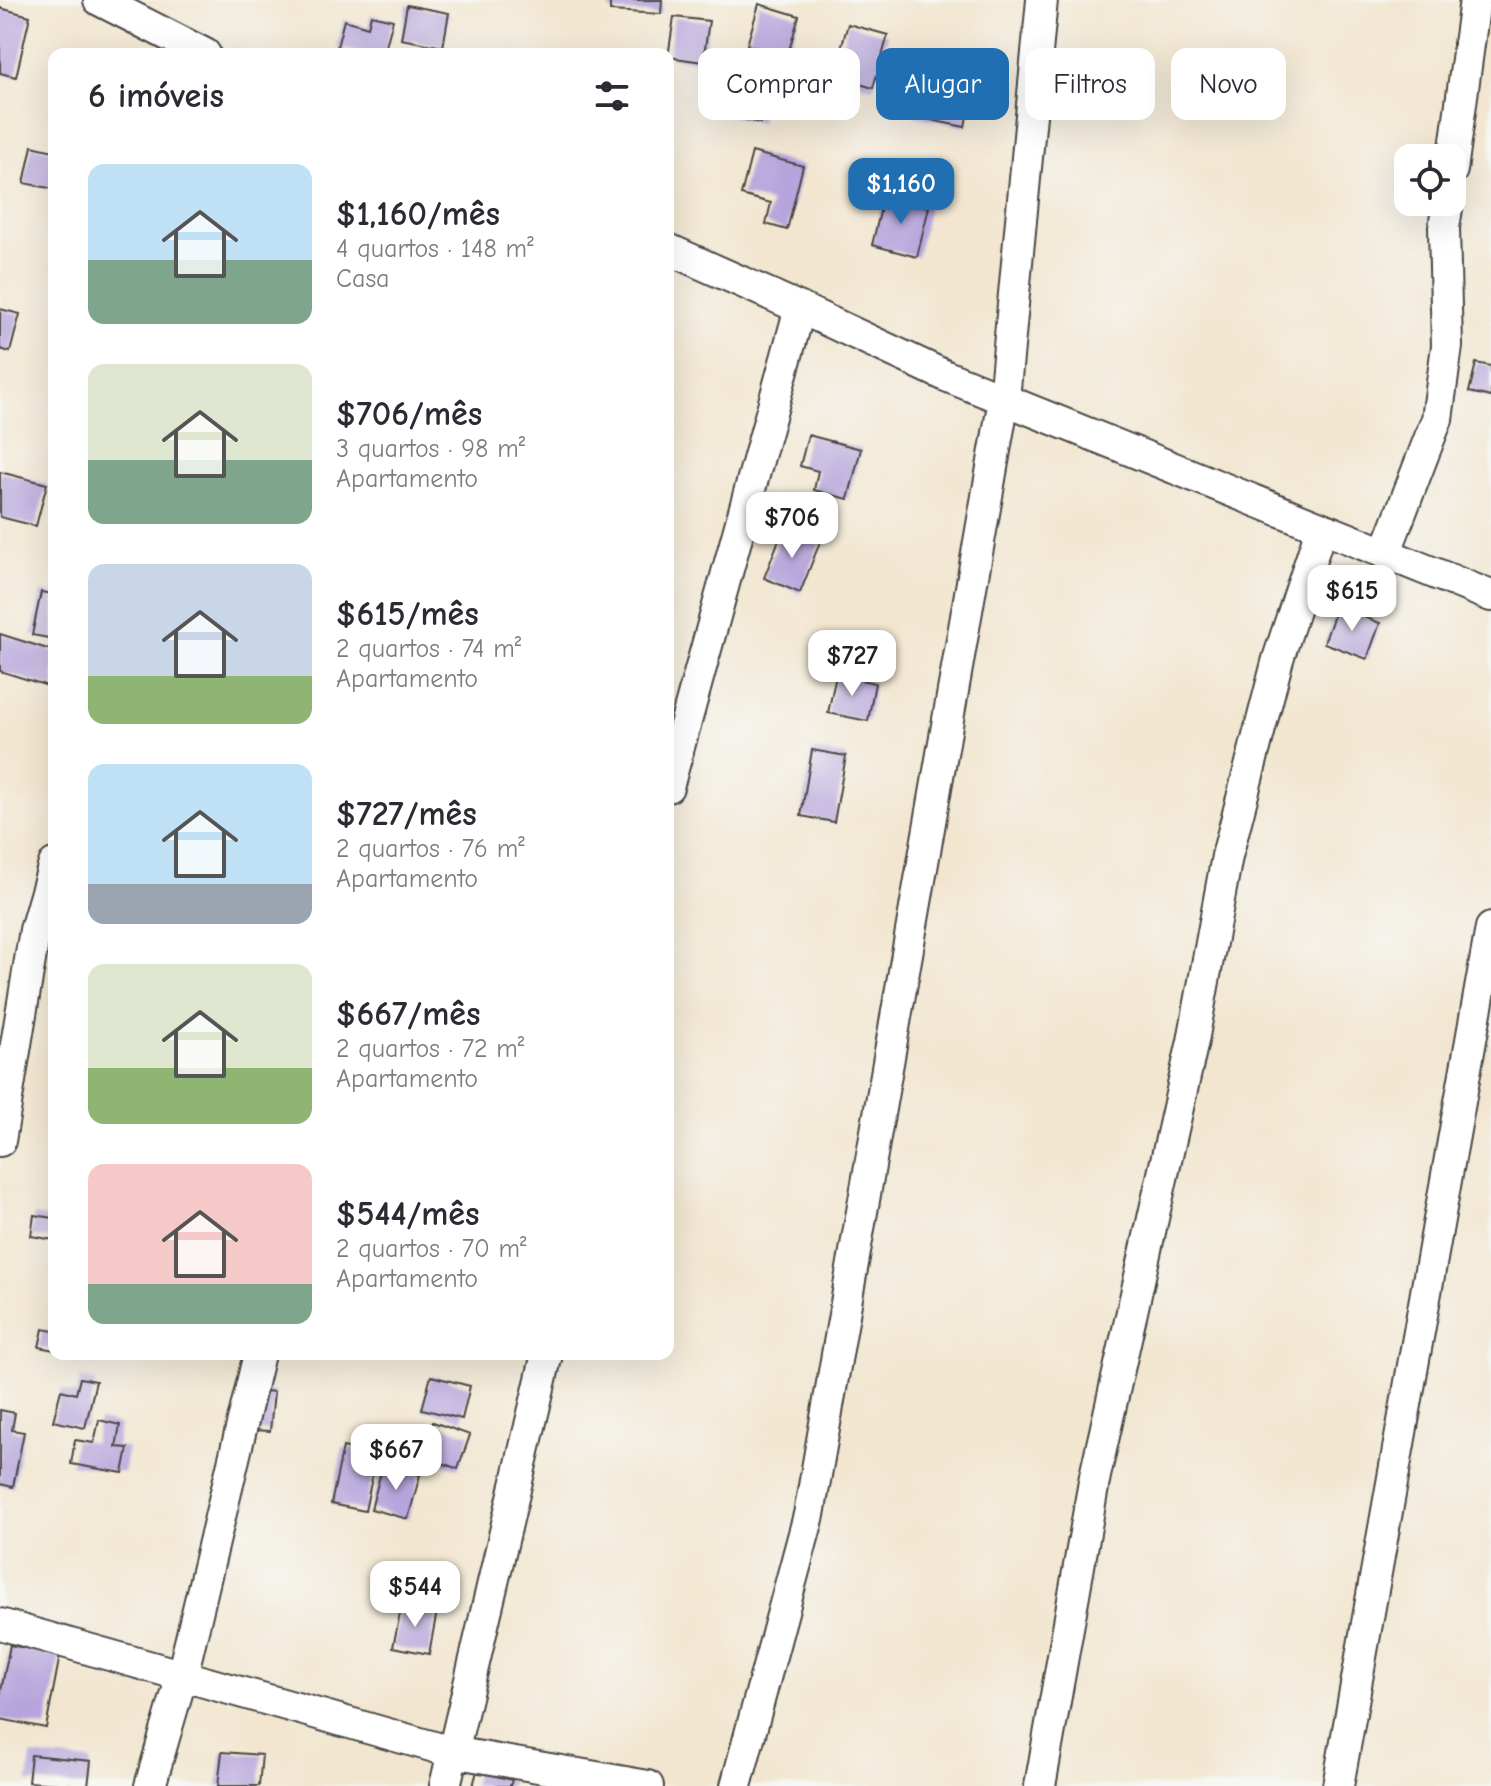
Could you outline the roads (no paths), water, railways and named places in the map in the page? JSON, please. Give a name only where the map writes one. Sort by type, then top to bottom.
[{"type":"street","points":[[99,0],[193,48]]},
{"type":"street","points":[[736,1786],[809,1515],[1004,399],[1042,0]]},
{"type":"street","points":[[1456,144],[1475,0]]},
{"type":"street","points":[[1385,554],[1437,419],[1447,346],[1446,216]]},
{"type":"street","points":[[674,252],[946,376],[1491,596]]},
{"type":"street","points":[[674,765],[800,308]]},
{"type":"street","points":[[1040,1786],[1095,1476],[1193,1041],[1227,856],[1278,659],[1321,529]]},
{"type":"street","points":[[0,1141],[35,930],[48,885]]},
{"type":"street","points":[[1338,1786],[1491,928]]},
{"type":"street","points":[[150,1786],[182,1676],[258,1360]]},
{"type":"street","points":[[445,1786],[546,1360]]},
{"type":"street","points":[[0,1624],[452,1752],[648,1786]]}]
